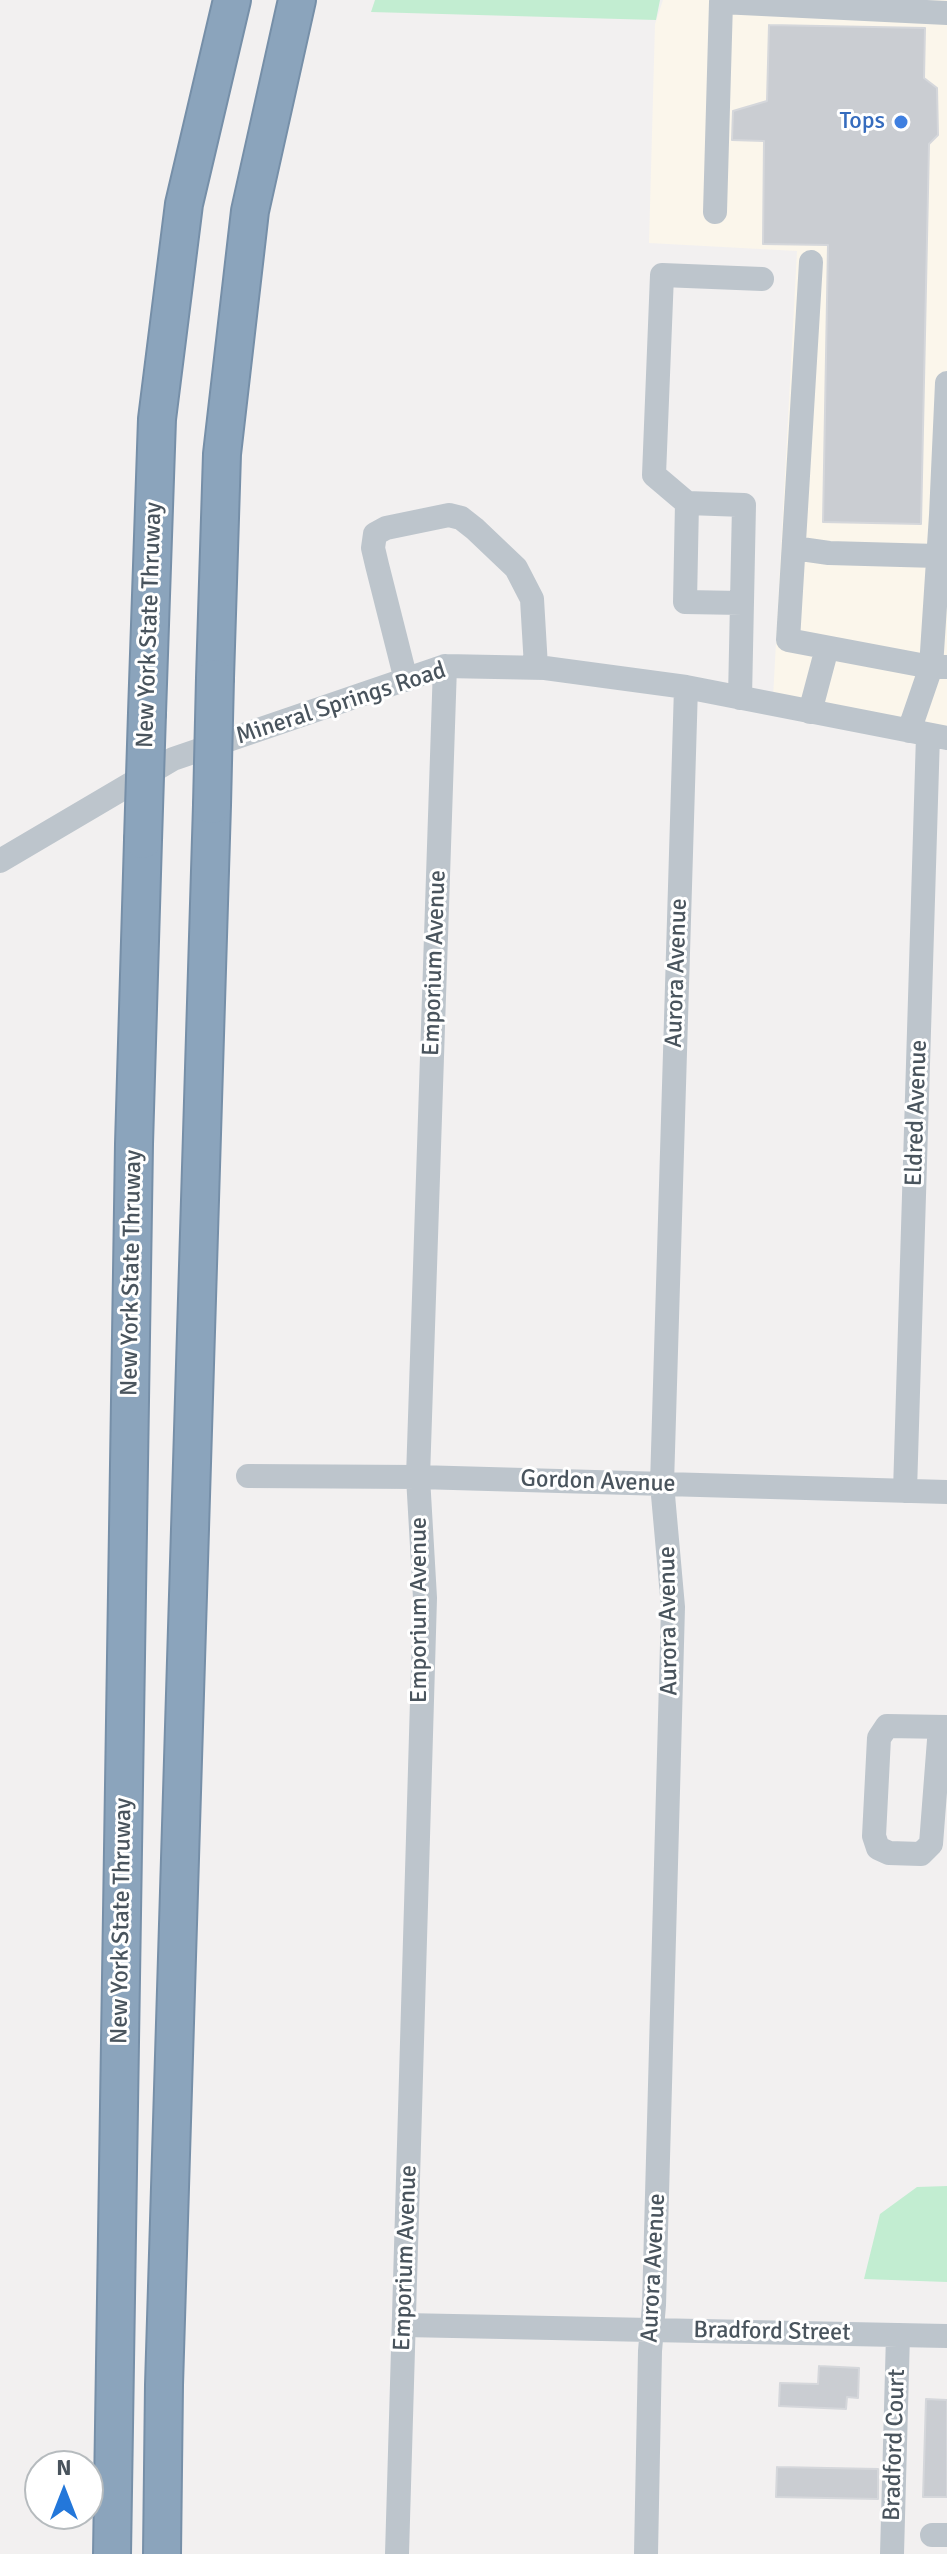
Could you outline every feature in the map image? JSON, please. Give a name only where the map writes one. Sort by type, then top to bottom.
[{"type":"highway","name":"New York State Thruway","points":[[112,2554],[134,1160],[157,419],[184,204],[232,0]]},
{"type":"highway","points":[[162,2554],[222,454],[250,211],[297,0]]},
{"type":"street","points":[[715,212],[721,2],[947,13]]},
{"type":"street","points":[[811,262],[788,640],[939,667]]},
{"type":"street","points":[[740,698],[744,505],[687,503],[654,475],[662,275],[762,279]]},
{"type":"street","name":"Eldred Avenue","points":[[905,1491],[928,735],[939,667],[937,556],[944,515],[947,383]]},
{"type":"street","points":[[687,503],[685,602],[742,603]]},
{"type":"street","points":[[406,680],[373,548],[375,534],[386,528],[449,515],[461,518],[475,529],[516,568],[526,585],[532,599],[536,667]]},
{"type":"street","points":[[794,548],[829,553],[937,556]]},
{"type":"street","points":[[810,712],[827,648]]},
{"type":"street","name":"Mineral Springs Road","points":[[0,861],[173,759],[445,666],[536,667],[686,687],[928,735]]},
{"type":"street","name":"Emporium Avenue","points":[[397,2554],[425,1598],[418,1477],[445,666]]},
{"type":"street","name":"Aurora Avenue","points":[[646,2554],[673,1607],[662,1484],[686,687]]},
{"type":"street","name":"Gordon Avenue","points":[[248,1476],[418,1477],[947,1492]]},
{"type":"street","points":[[887,1726],[943,1727],[931,1844],[921,1854],[889,1853],[878,1848],[874,1836],[879,1738],[887,1726]]},
{"type":"street","name":"Bradford Street","points":[[404,2325],[947,2336]]},
{"type":"street","name":"Bradford Court","points":[[892,2554],[898,2335]]},
{"type":"shaded area","points":[[663,0],[947,0],[947,732],[773,698],[797,251],[649,243],[655,24]]},
{"type":"green space","points":[[375,0],[660,0],[656,20],[371,12]]},
{"type":"green space","points":[[947,2186],[947,2282],[864,2279],[880,2214],[917,2187]]},
{"type":"building","points":[[769,25],[925,28],[924,78],[937,88],[938,135],[929,144],[921,524],[823,522],[828,245],[763,244],[764,141],[732,140],[733,111],[767,101]]},
{"type":"building","points":[[819,2366],[859,2368],[858,2398],[847,2397],[846,2409],[779,2406],[780,2383],[818,2384]]},
{"type":"building","points":[[926,2399],[947,2400],[947,2497],[923,2497]]},
{"type":"building","points":[[777,2467],[878,2469],[878,2499],[776,2497]]},
{"type":"place","name":"Tops","points":[[901,122]]}]
